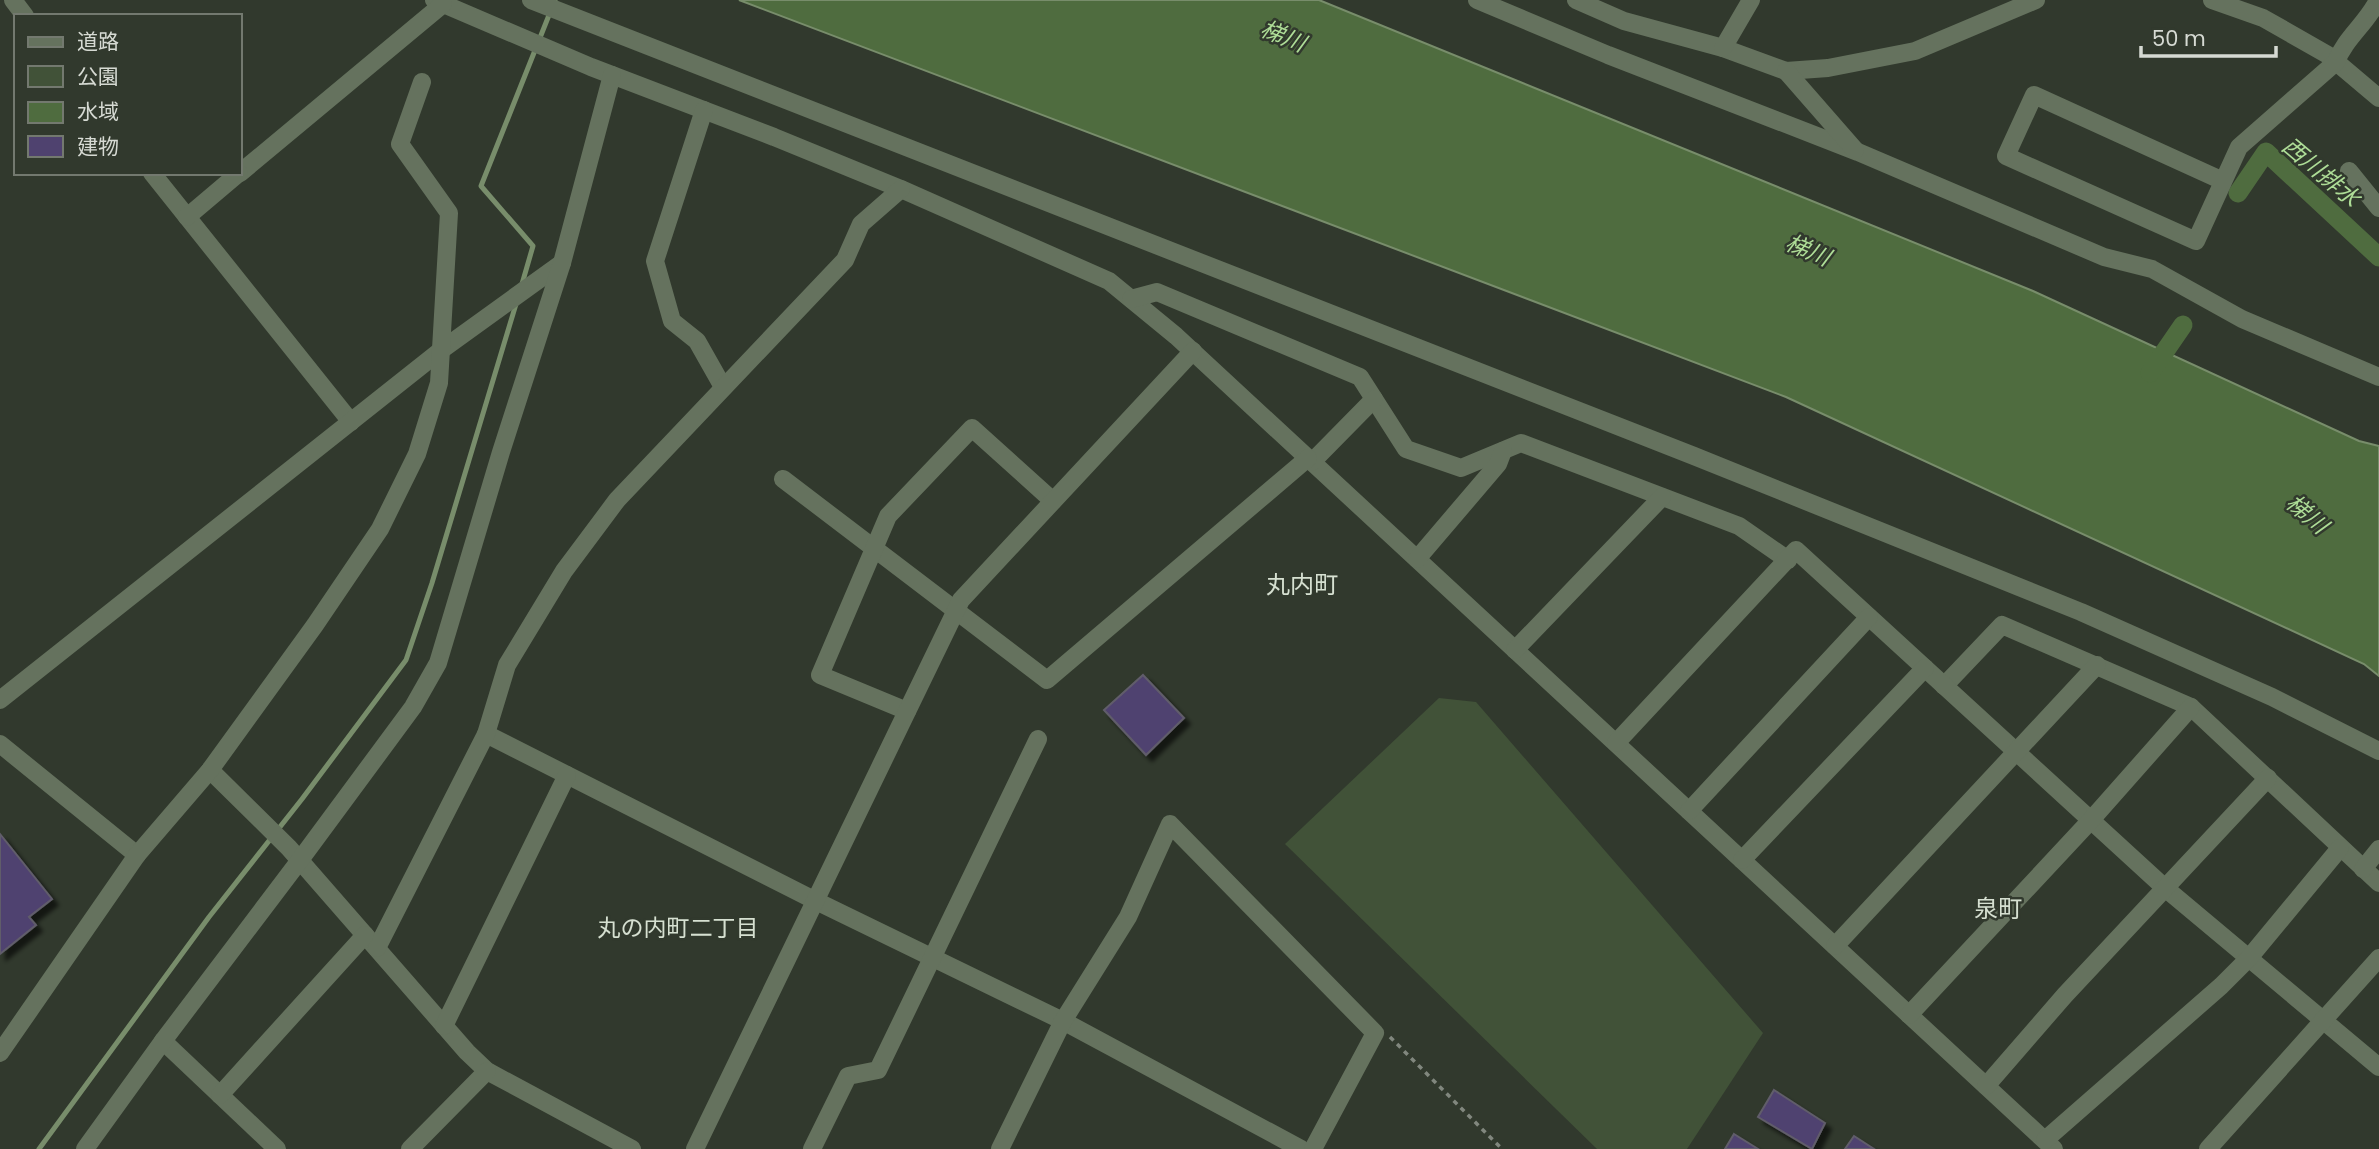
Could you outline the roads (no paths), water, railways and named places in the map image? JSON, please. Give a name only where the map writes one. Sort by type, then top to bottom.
[{"type":"street","points":[[531,0],[1681,451],[2081,612],[2272,697],[2379,751]]},
{"type":"street","points":[[1477,0],[1608,55],[1857,152],[2104,257],[2152,269],[2242,319],[2379,377]]},
{"type":"street","points":[[1576,0],[1624,21],[1723,48],[1786,71],[1828,68],[1915,51],[2036,0]]},
{"type":"street","points":[[1723,48],[1751,0]]},
{"type":"street","points":[[2212,0],[2263,18],[2336,62],[2379,98]]},
{"type":"street","points":[[2223,181],[2034,95],[2006,156],[2196,241],[2239,147],[2336,62],[2340,50],[2371,14],[2378,0]]},
{"type":"street","points":[[242,171],[439,2],[612,75],[901,189],[1109,281],[1193,351],[2050,1144],[2249,958],[2340,848]]},
{"type":"street","points":[[1786,71],[1857,152]]},
{"type":"street","points":[[85,1149],[295,854],[413,706],[438,663],[501,452],[562,263],[612,75]]},
{"type":"street","points":[[0,1053],[137,855],[210,769],[315,625],[380,529],[417,454],[439,383],[449,213],[400,144],[422,82]]},
{"type":"street","points":[[704,110],[656,261],[672,321],[697,341],[723,387]]},
{"type":"street","points":[[2349,171],[2379,208]]},
{"type":"street","points":[[154,175],[351,422]]},
{"type":"street","points":[[187,217],[238,175]]},
{"type":"street","points":[[220,1095],[371,942],[486,734],[507,666],[564,571],[617,500],[845,260],[861,224],[901,189]]},
{"type":"street","points":[[0,701],[440,351],[562,263]]},
{"type":"street","points":[[1131,299],[1157,292],[1360,377],[1406,449],[1461,468],[1521,443],[1739,526],[1788,560]]},
{"type":"street","points":[[695,1149],[961,600],[1193,351]]},
{"type":"street","points":[[783,479],[1047,680],[1310,460],[1374,399]]},
{"type":"street","points":[[907,711],[820,675],[888,516],[972,428],[1053,501]]},
{"type":"street","points":[[1417,559],[1498,464],[1503,451]]},
{"type":"street","points":[[1515,650],[1662,497]]},
{"type":"street","points":[[1616,743],[1796,550],[2165,888],[2379,1067]]},
{"type":"street","points":[[1689,811],[1869,617]]},
{"type":"street","points":[[1944,686],[2001,625],[2097,665],[2191,708],[2379,883]]},
{"type":"street","points":[[1835,946],[2097,665]]},
{"type":"street","points":[[1742,860],[1925,668]]},
{"type":"street","points":[[1909,1015],[2091,820],[2191,708]]},
{"type":"street","points":[[486,734],[816,901],[1063,1021],[1301,1149]]},
{"type":"street","points":[[813,1149],[848,1076],[878,1070],[1038,739]]},
{"type":"street","points":[[0,744],[137,855]]},
{"type":"street","points":[[210,769],[295,854],[487,1072],[632,1149]]},
{"type":"street","points":[[444,1026],[566,775]]},
{"type":"street","points":[[1986,1086],[2065,995],[2268,778]]},
{"type":"street","points":[[1000,1149],[1063,1021],[1128,917],[1170,824],[1375,1033],[1313,1149]]},
{"type":"street","points":[[2363,869],[2379,849]]},
{"type":"street","points":[[2208,1149],[2379,958]]},
{"type":"street","points":[[163,1041],[277,1149]]},
{"type":"street","points":[[410,1149],[487,1072]]},
{"type":"water","name":"梯川","points":[[739,0],[1319,0],[2033,291],[2359,441],[2379,446],[2379,676],[2364,664],[1786,397]]},
{"type":"waterway","points":[[522,284],[533,246],[481,186],[555,0]]},
{"type":"waterway","name":"西川排水","points":[[2238,193],[2266,152],[2379,257]]},
{"type":"waterway","points":[[39,1149],[209,917],[406,660],[432,583],[516,304]]},
{"type":"waterway","name":"西川排水","points":[[2150,373],[2183,325]]},
{"type":"district","name":"丸内町","points":[[1302,585]]},
{"type":"district","name":"泉町","points":[[1998,909]]},
{"type":"district","name":"丸の内町二丁目","points":[[678,928]]}]
